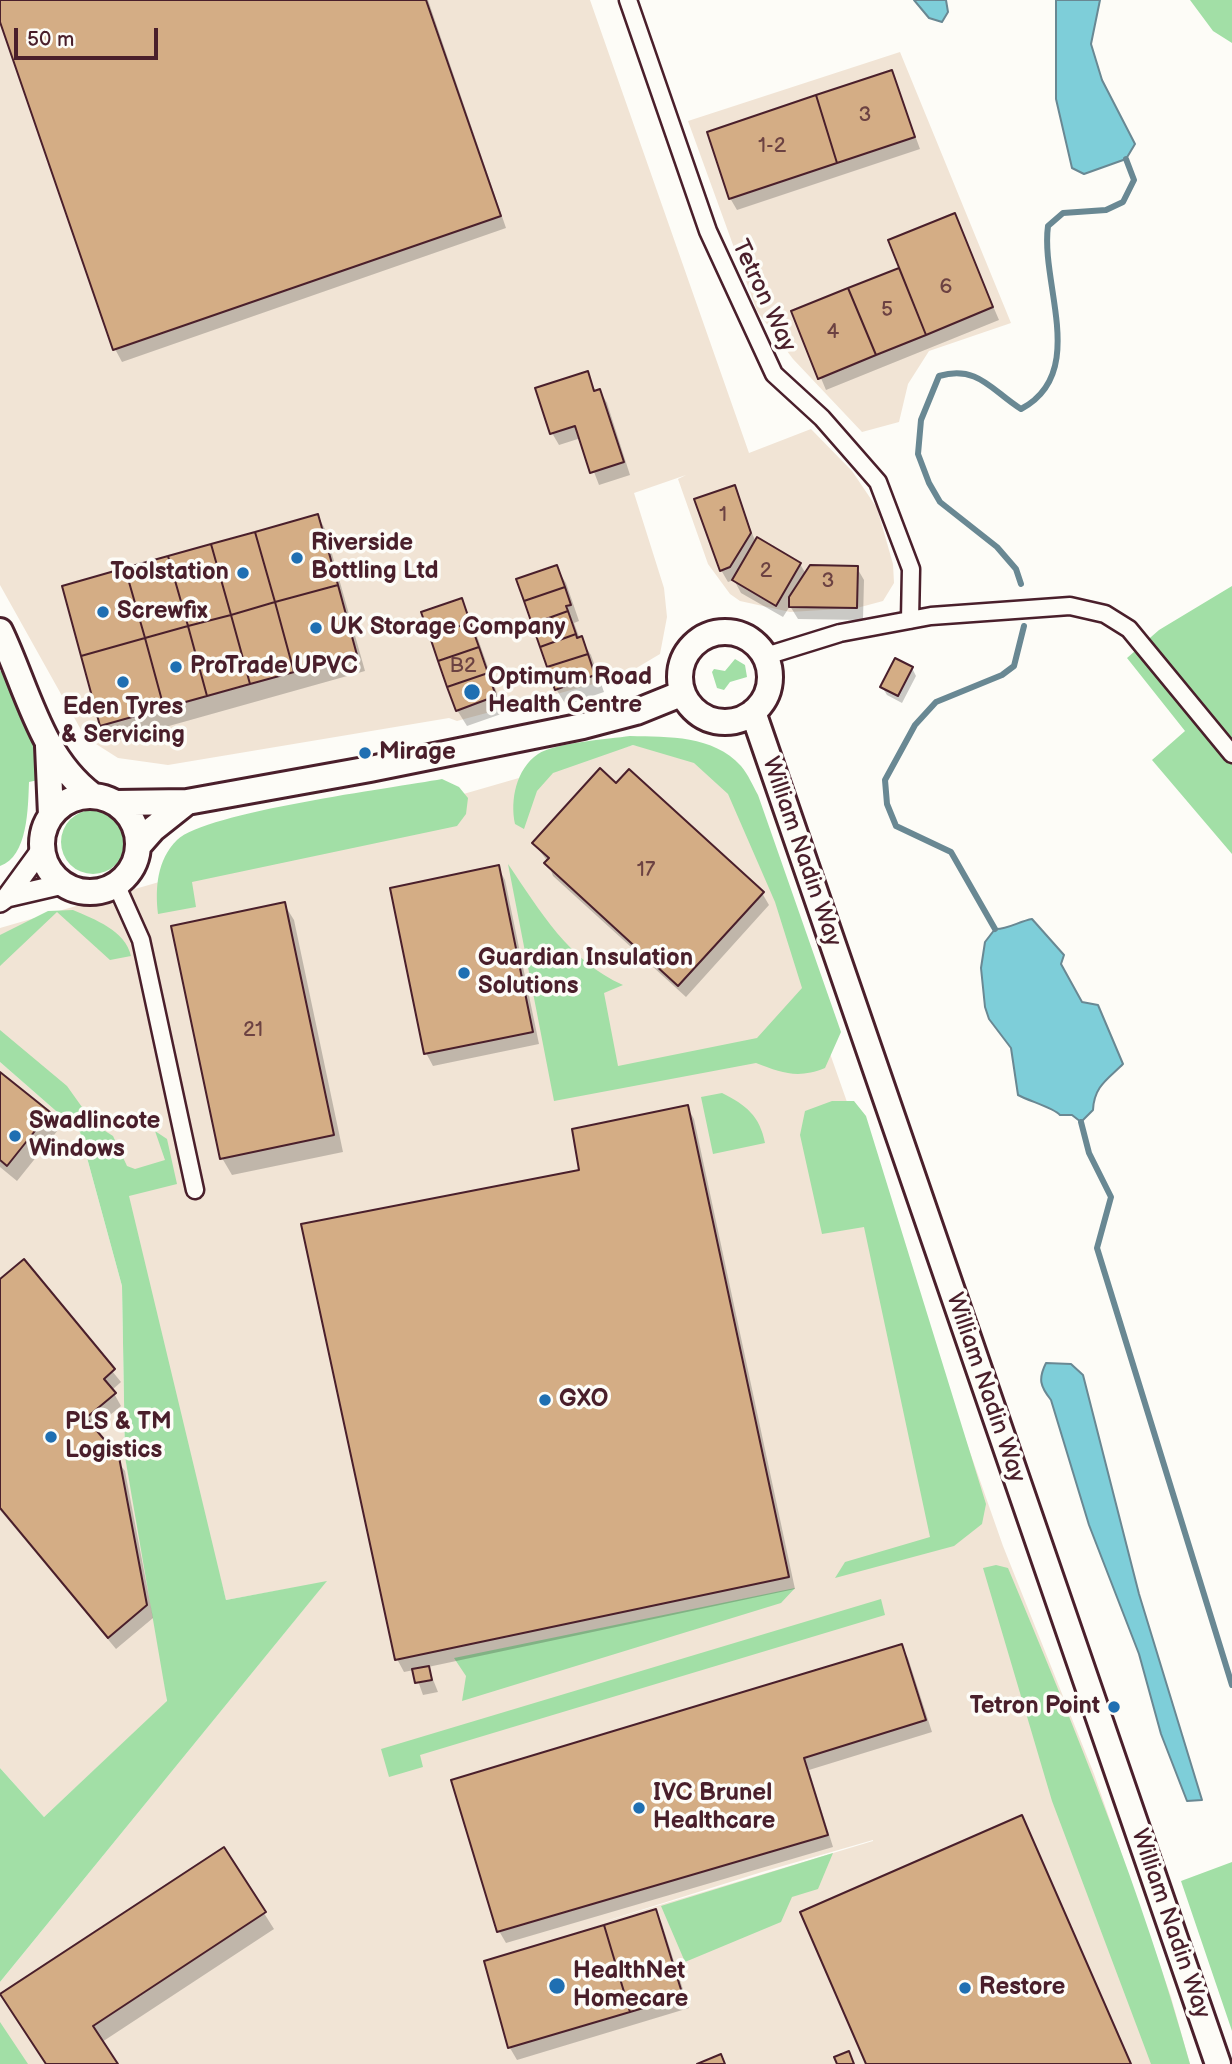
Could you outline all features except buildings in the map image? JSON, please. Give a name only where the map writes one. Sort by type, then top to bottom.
[{"type":"main road","points":[[0,631],[48,745],[72,780],[92,795],[116,803],[187,802],[583,726],[636,712],[682,693]]},
{"type":"main road","points":[[731,632],[744,635],[757,644],[766,656],[771,671],[770,687],[764,701],[753,712],[739,719],[712,722],[692,709],[682,693],[681,675],[685,659],[704,637],[731,632]]},
{"type":"main road","name":"William Nadin Way","points":[[753,712],[1218,2064]]},
{"type":"main road","points":[[48,745],[51,815]]},
{"type":"main road","points":[[92,795],[62,803],[51,815],[43,831],[42,849],[51,873],[63,884],[79,891],[95,892],[116,884],[134,863],[138,846],[132,820],[116,803]]},
{"type":"main road","points":[[138,846],[153,829],[187,802]]},
{"type":"street","name":"Tetron Way","points":[[628,0],[708,231],[774,374],[822,418],[878,482],[911,569],[910,620]]},
{"type":"street","points":[[766,656],[841,633],[910,620],[1070,606],[1105,614],[1135,636],[1232,754]]},
{"type":"street","points":[[4,900],[42,849]]},
{"type":"street","points":[[4,900],[63,884]]},
{"type":"street","points":[[116,884],[141,940],[195,1190]]},
{"type":"shaded area","points":[[0,0],[590,0],[749,453],[811,429],[852,471],[877,508],[893,564],[894,583],[883,601],[857,608],[790,612],[740,601],[730,594],[708,564],[678,479],[686,475],[634,493],[664,588],[667,617],[660,654],[623,676],[457,721],[449,718],[168,765],[118,758],[85,737],[0,585]]},
{"type":"shaded area","points":[[900,52],[1011,323],[929,351],[908,384],[899,422],[862,432],[793,359],[757,311],[688,121]]},
{"type":"shaded area","points":[[633,745],[697,753],[736,786],[1003,1546],[1094,1774],[1171,1997],[1190,2064],[0,2064],[0,1982],[326,1582],[226,1600],[101,1133],[0,1034],[0,928]],"holes":[[[873,1841],[590,1926],[762,1872]]]},
{"type":"shaded area","points":[[0,1062],[80,1132],[122,1286],[125,1457],[156,1619],[167,1702],[44,1817],[0,1768]]},
{"type":"green space","points":[[1190,0],[1232,0],[1232,43],[1213,31]]},
{"type":"green space","points":[[1232,586],[1232,854],[1152,760],[1185,731],[1127,658],[1159,630]]},
{"type":"green space","points":[[735,659],[745,665],[747,677],[730,682],[724,690],[717,688],[712,672],[714,669],[725,671]]},
{"type":"green space","points":[[0,671],[5,672],[24,711],[35,751],[38,780],[29,782],[27,817],[21,842],[9,861],[0,866]]},
{"type":"green space","points":[[630,736],[675,738],[704,743],[730,756],[748,776],[758,795],[841,1032],[825,1068],[798,1074],[774,1070],[756,1063],[554,1101],[508,864],[544,917],[571,949],[604,975],[623,985],[604,993],[618,1066],[757,1038],[802,988],[775,902],[728,794],[694,763],[633,745],[553,773],[537,791],[524,829],[515,824],[513,805],[516,786],[530,760],[546,750],[569,744]]},
{"type":"green space","points":[[442,779],[459,787],[468,798],[466,814],[457,826],[192,882],[196,907],[158,914],[157,884],[161,865],[177,840],[195,830],[224,820],[302,802]]},
{"type":"green space","points":[[93,810],[111,816],[119,824],[125,842],[119,860],[111,868],[93,874],[75,868],[67,860],[61,842],[67,824],[75,816]]},
{"type":"green space","points":[[73,910],[116,933],[128,947],[131,956],[110,960],[57,912],[0,966],[0,935],[48,911]]},
{"type":"green space","points":[[0,1030],[67,1086],[94,1124],[113,1136],[127,1166],[135,1169],[165,1160],[155,1131],[167,1139],[177,1184],[129,1196],[226,1600],[327,1581],[0,1982],[0,1768],[44,1817],[167,1701],[125,1457],[122,1286],[80,1132],[0,1062]]},
{"type":"green space","points":[[722,1093],[751,1112],[760,1125],[765,1143],[713,1154],[701,1097]]},
{"type":"green space","points":[[832,1101],[854,1101],[866,1116],[986,1504],[982,1524],[954,1546],[835,1578],[845,1562],[930,1537],[864,1227],[822,1234],[800,1135],[805,1111]]},
{"type":"green space","points":[[996,1565],[1008,1568],[1083,1752],[1130,1875],[1190,2064],[1151,2064],[1052,1801],[983,1568]]},
{"type":"green space","points":[[795,1588],[781,1603],[462,1701],[466,1676],[454,1658]]},
{"type":"green space","points":[[881,1599],[885,1615],[420,1755],[423,1767],[389,1777],[381,1749]]},
{"type":"green space","points":[[833,1853],[818,1889],[792,1897],[781,1922],[685,1962],[661,1906]]},
{"type":"green space","points":[[1232,1862],[1232,2031],[1181,1881]]},
{"type":"green space","points":[[0,2022],[28,2064],[0,2064]]},
{"type":"water","points":[[914,0],[946,0],[948,12],[942,22],[929,18]]},
{"type":"water","points":[[1056,0],[1100,0],[1091,44],[1102,80],[1135,144],[1126,159],[1084,174],[1072,168],[1056,99]]},
{"type":"water","points":[[1032,919],[1064,955],[1061,964],[1082,1002],[1098,1005],[1123,1064],[1099,1089],[1093,1110],[1081,1122],[1072,1115],[1060,1115],[1018,1095],[1011,1048],[989,1019],[985,1007],[981,968],[985,942],[995,929]]},
{"type":"water","points":[[1046,1363],[1071,1364],[1083,1375],[1139,1594],[1202,1800],[1187,1801],[1161,1734],[1139,1654],[1089,1525],[1051,1400],[1042,1386],[1041,1378]]},
{"type":"waterway","points":[[1021,584],[1016,569],[997,547],[940,502],[918,454],[921,420],[939,376],[952,373],[983,381],[1021,409],[1041,393],[1053,373],[1057,351],[1057,326],[1047,249],[1048,226],[1063,213],[1106,210],[1123,202],[1134,180],[1126,159]]},
{"type":"waterway","points":[[995,929],[951,852],[896,826],[887,804],[885,780],[915,725],[936,702],[1002,675],[1014,666],[1024,626]]},
{"type":"waterway","points":[[1081,1122],[1089,1153],[1111,1197],[1097,1248],[1232,1685]]},
{"type":"place","name":"Riverside Bottling Ltd","points":[[297,558]]},
{"type":"place","name":"Toolstation","points":[[243,573]]},
{"type":"place","name":"Screwfix","points":[[103,612]]},
{"type":"place","name":"UK Storage Company","points":[[316,628]]},
{"type":"place","name":"ProTrade UPVC","points":[[176,667]]},
{"type":"place","name":"Eden Tyres & Servicing","points":[[123,682]]},
{"type":"place","name":"Optimum Road Health Centre","points":[[472,692]]},
{"type":"place","name":"Mirage","points":[[365,753]]},
{"type":"place","name":"Guardian Insulation Solutions","points":[[464,973]]},
{"type":"place","name":"Swadlincote Windows","points":[[15,1136]]},
{"type":"place","name":"GXO","points":[[545,1400]]},
{"type":"place","name":"PLS & TM Logistics","points":[[51,1437]]},
{"type":"place","name":"Tetron Point","points":[[1114,1707]]},
{"type":"place","name":"IVC Brunel Healthcare","points":[[639,1808]]},
{"type":"place","name":"HealthNet Homecare","points":[[557,1986]]},
{"type":"place","name":"Restore","points":[[965,1988]]}]
